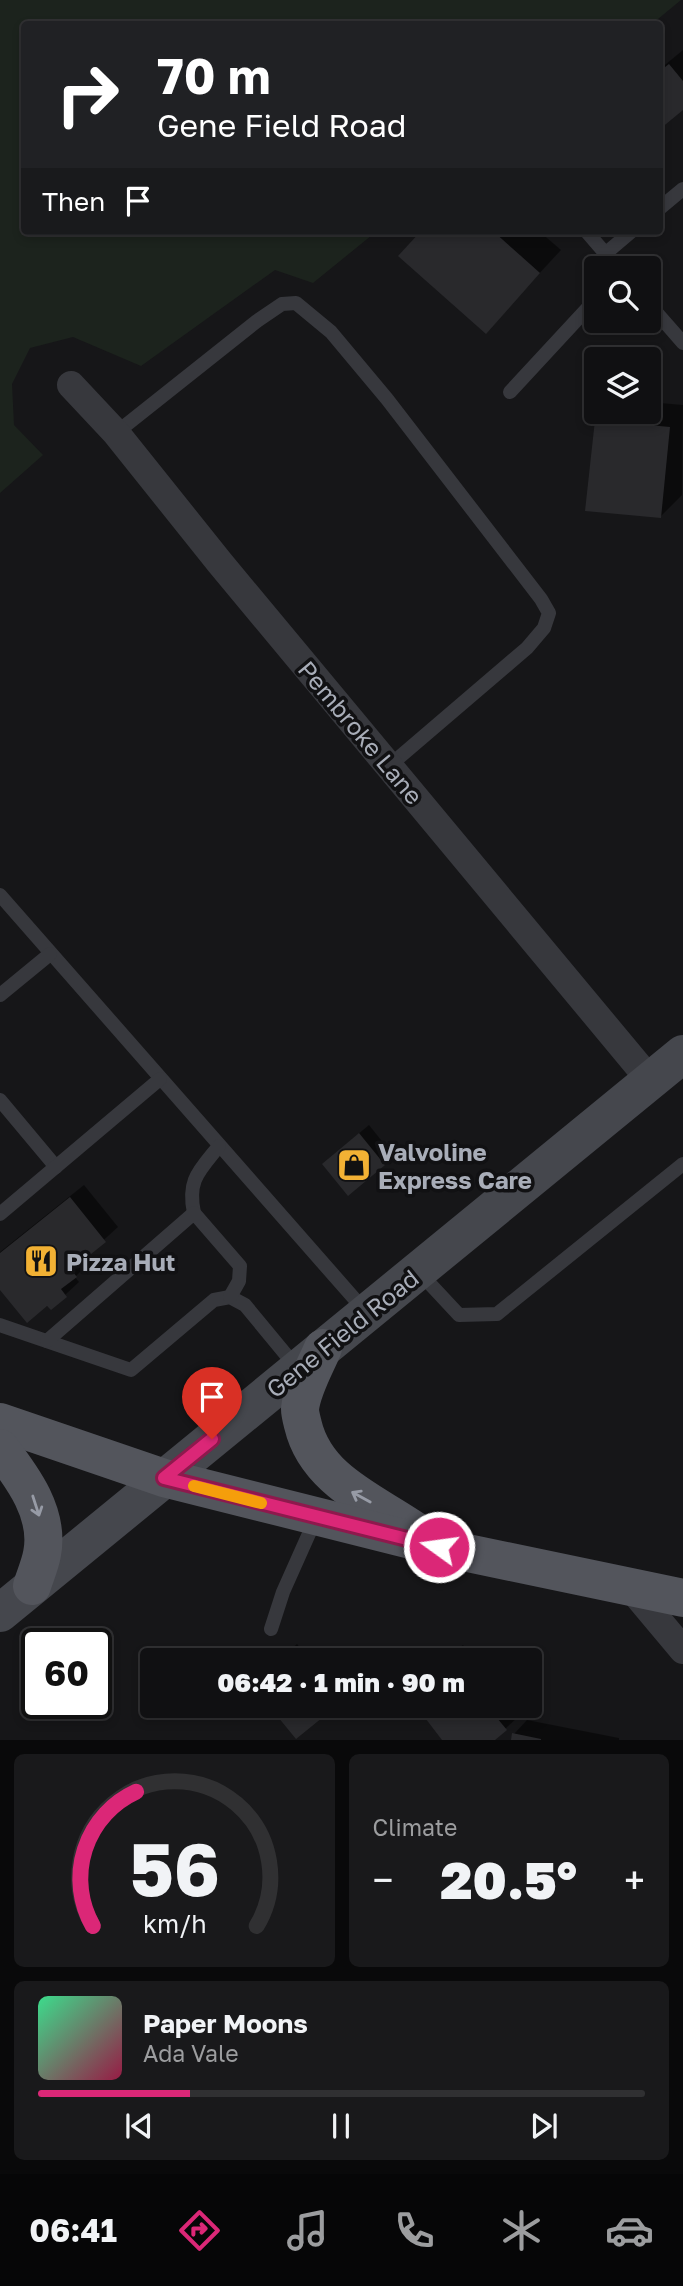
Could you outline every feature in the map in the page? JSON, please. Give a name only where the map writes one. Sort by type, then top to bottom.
[{"type":"main road","points":[[311,1359],[300,1410],[307,1442],[326,1470],[351,1492],[383,1509],[439,1547]]},
{"type":"main road","points":[[0,1422],[164,1478],[439,1547],[683,1598]]},
{"type":"main road","points":[[0,1448],[34,1498],[42,1529],[42,1553],[32,1586]]},
{"type":"street","name":"Pembroke Lane","points":[[71,384],[116,433],[220,563],[650,1080]]},
{"type":"street","name":"Gene Field Road","points":[[0,1613],[683,1054]]},
{"type":"street","points":[[631,1588],[683,1650]]},
{"type":"lane","points":[[663,206],[683,189]]},
{"type":"lane","points":[[590,235],[608,256]]},
{"type":"lane","points":[[606,253],[627,235]]},
{"type":"lane","points":[[116,433],[282,304],[296,303],[331,332],[387,399],[549,613],[544,628],[527,648],[389,766]]},
{"type":"lane","points":[[510,392],[584,312]]},
{"type":"lane","points":[[661,318],[683,343]]},
{"type":"lane","points":[[0,895],[366,1313]]},
{"type":"lane","points":[[0,995],[51,954]]},
{"type":"lane","points":[[0,1214],[160,1079]]},
{"type":"lane","points":[[0,1100],[56,1167]]},
{"type":"lane","points":[[219,1146],[197,1174],[190,1193],[194,1213],[240,1266],[239,1281],[230,1297]]},
{"type":"lane","points":[[418,1271],[459,1315],[497,1314],[683,1164]]},
{"type":"lane","points":[[47,1341],[194,1213]]},
{"type":"lane","points":[[0,1325],[131,1370],[214,1300],[230,1297],[246,1305],[311,1359]]},
{"type":"lane","points":[[271,1629],[283,1592],[317,1517]]},
{"type":"shaded area","points":[[0,0],[681,0],[656,21],[21,21],[21,235],[372,235],[313,283],[275,270],[141,366],[73,337],[30,348],[12,384],[14,425],[43,455],[0,493]]},
{"type":"building","points":[[669,64],[683,81],[683,110],[663,127],[663,69]]},
{"type":"building","points":[[417,235],[497,235],[540,273],[486,334],[398,256]]},
{"type":"building","points":[[595,424],[670,427],[661,518],[585,511]]},
{"type":"building","name":"Valvoline Express Care","points":[[359,1133],[385,1165],[348,1196],[322,1164]]},
{"type":"building","name":"Pizza Hut","points":[[70,1197],[106,1242],[71,1270],[77,1277],[61,1289],[67,1297],[51,1310],[47,1306],[27,1323],[0,1290],[0,1253]]},
{"type":"building","points":[[279,1718],[322,1718],[296,1739]]},
{"type":"building","points":[[425,1718],[497,1718],[507,1730],[495,1740],[442,1740]]},
{"type":"building","points":[[512,1733],[541,1739],[541,1740],[511,1740]]},
{"type":"slow traffic","points":[[194,1486],[261,1503]]},
{"type":"place","name":"Valvoline Express Care","points":[[354,1165]]},
{"type":"place","name":"Pizza Hut","points":[[41,1261]]},
{"type":"route","points":[[212,1439],[164,1478],[439,1547]]}]
